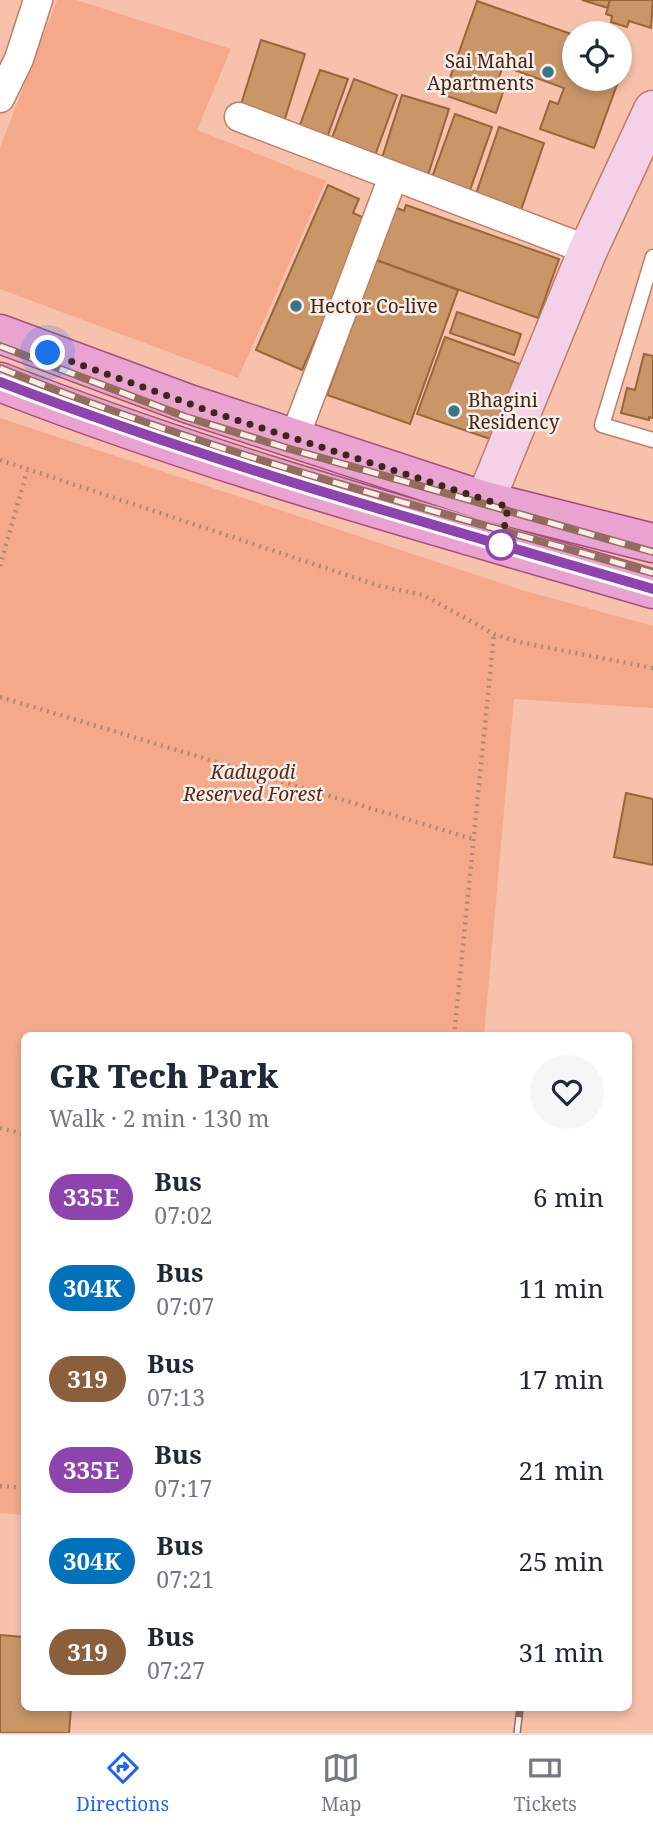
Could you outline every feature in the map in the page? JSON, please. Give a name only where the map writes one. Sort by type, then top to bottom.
[{"type":"main road","points":[[0,334],[176,400],[485,501],[653,543]]},
{"type":"main road","points":[[0,382],[257,471],[653,589]]},
{"type":"street","points":[[0,98],[19,59],[38,0]]},
{"type":"street","points":[[485,501],[588,250],[653,110]]},
{"type":"street","points":[[239,117],[588,250]]},
{"type":"street","points":[[294,439],[393,177]]},
{"type":"lane","points":[[653,257],[602,425],[653,440]]},
{"type":"path","points":[[0,460],[380,586],[423,595],[494,634],[541,648],[653,668]]},
{"type":"path","points":[[0,566],[27,471]]},
{"type":"path","points":[[453,1032],[494,634]]},
{"type":"path","points":[[0,697],[473,839]]},
{"type":"path","points":[[0,1128],[21,1133]]},
{"type":"path","points":[[0,1486],[21,1488]]},
{"type":"green space","points":[[57,0],[76,0],[231,49],[197,130],[326,181],[238,378],[0,289],[0,148]]},
{"type":"green space","name":"Kadugodi Reserved Forest","points":[[0,418],[522,590],[653,626],[653,708],[514,699],[484,1032],[21,1032],[21,1515],[0,1513]]},
{"type":"building","points":[[582,0],[610,0],[608,8]]},
{"type":"building","points":[[610,0],[653,0],[651,28],[632,21],[611,21],[612,16],[606,14]]},
{"type":"building","name":"Sai Mahal Apartments","points":[[477,1],[562,31],[562,87],[503,66],[498,80],[506,83],[496,113],[444,95]]},
{"type":"building","points":[[261,40],[305,54],[283,125],[239,111]]},
{"type":"building","points":[[320,70],[348,79],[324,146],[296,136]]},
{"type":"building","points":[[354,79],[397,95],[373,161],[329,146]]},
{"type":"building","name":"Sai Mahal Apartments","points":[[563,91],[615,91],[594,148],[540,129],[550,101],[558,104]]},
{"type":"building","points":[[402,95],[449,109],[428,175],[381,161]]},
{"type":"building","points":[[455,114],[492,127],[468,196],[430,183]]},
{"type":"building","points":[[499,127],[544,143],[520,213],[475,197]]},
{"type":"building","points":[[328,185],[359,199],[353,213],[369,220],[302,370],[256,350]]},
{"type":"building","points":[[406,205],[559,259],[538,318],[376,260],[395,207],[404,211]]},
{"type":"building","points":[[376,260],[458,290],[410,424],[327,395]]},
{"type":"building","points":[[457,312],[521,334],[514,355],[450,333]]},
{"type":"building","points":[[445,337],[520,364],[493,440],[417,414]]},
{"type":"building","points":[[644,354],[653,356],[653,418],[649,417],[649,420],[621,413],[627,388],[635,390]]},
{"type":"building","points":[[626,793],[653,799],[653,865],[614,857]]},
{"type":"building","points":[[0,1635],[21,1637],[21,1711],[71,1711],[69,1733],[0,1733]]},
{"type":"railway","points":[[0,346],[186,417],[653,552]]},
{"type":"railway","points":[[0,368],[80,399],[242,454],[653,573]]},
{"type":"railway","points":[[517,1733],[520,1711]]},
{"type":"bus line","name":"335E","points":[[0,382],[260,472],[653,589]]},
{"type":"place","name":"Sai Mahal Apartments","points":[[548,72]]},
{"type":"place","name":"Hector Co-live","points":[[296,306]]},
{"type":"place","name":"Bhagini Residency","points":[[454,411]]},
{"type":"route","points":[[48,353],[215,413],[508,507],[501,545]]}]
